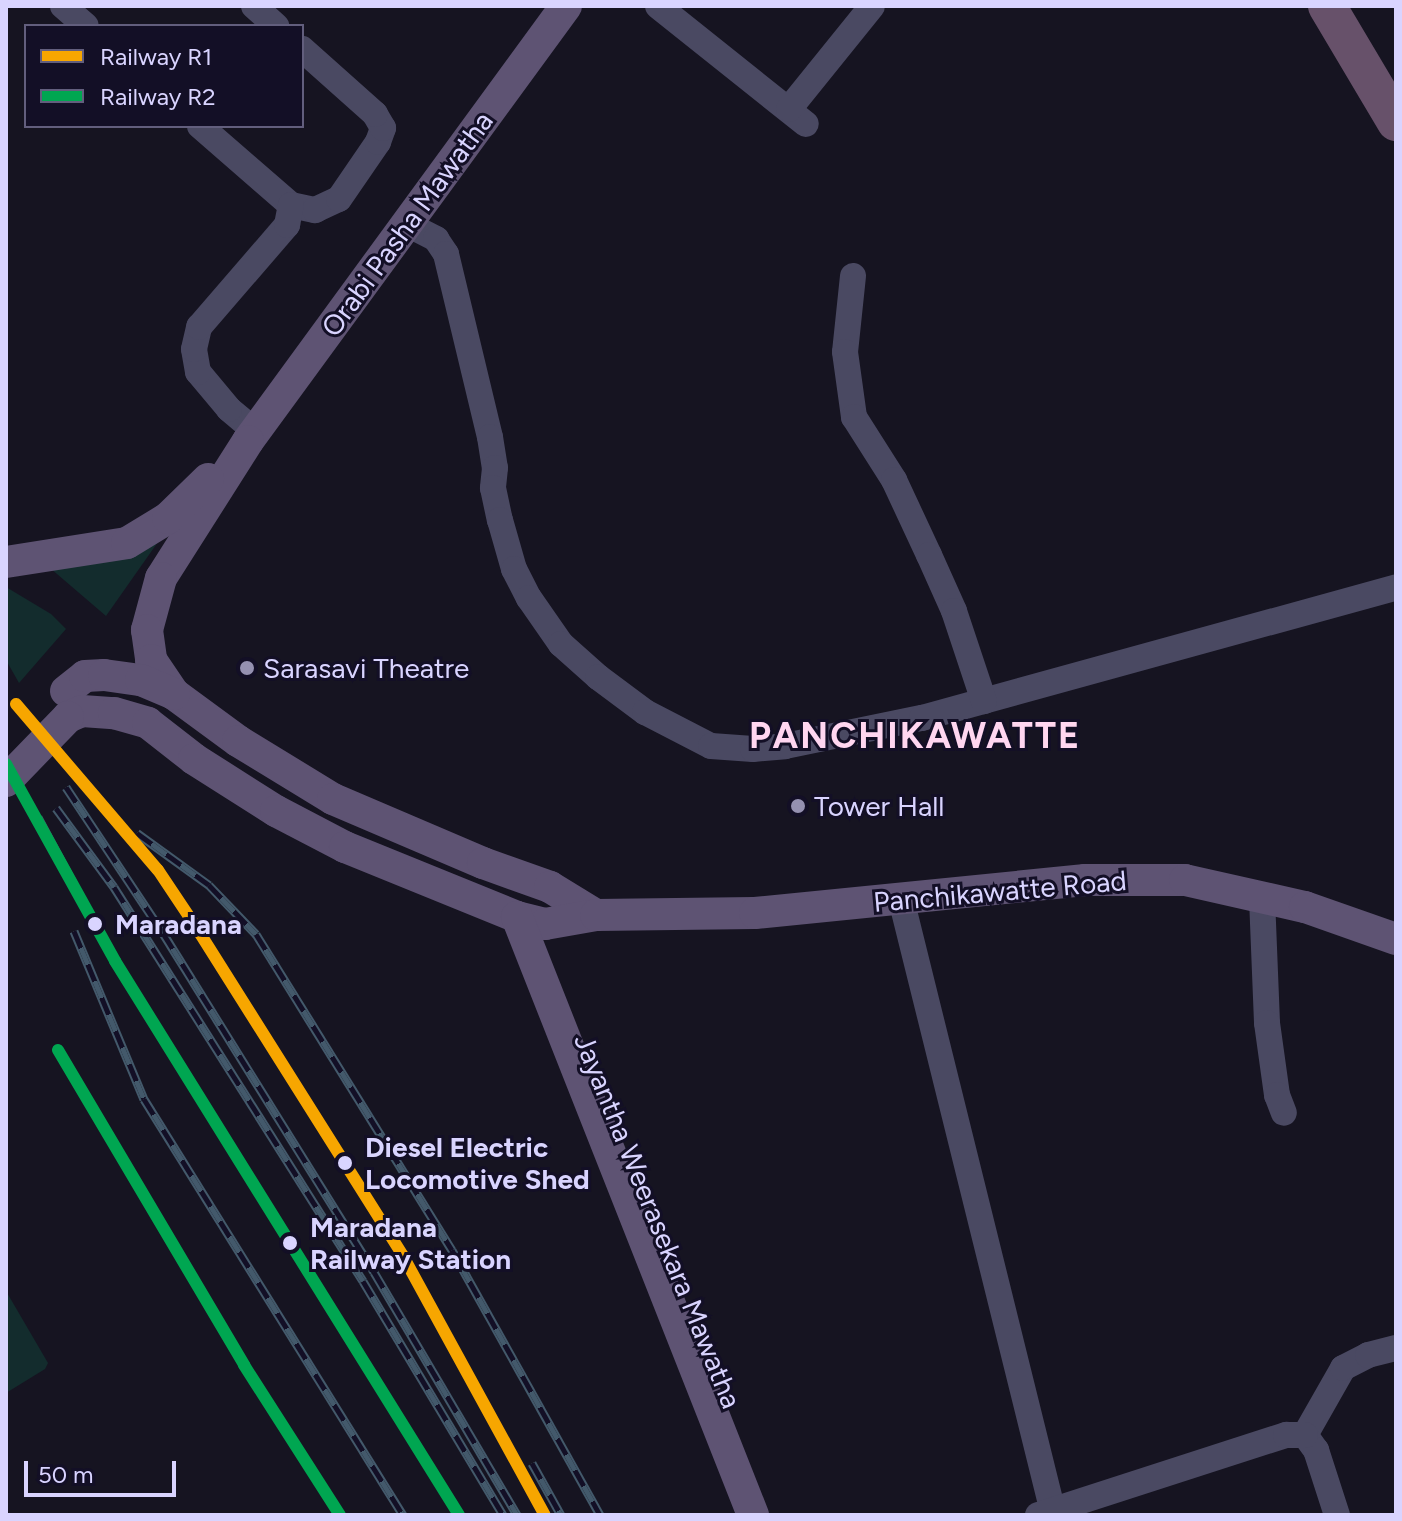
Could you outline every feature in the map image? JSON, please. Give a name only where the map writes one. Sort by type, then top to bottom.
[{"type":"highway","points":[[1327,6],[1396,122]]},
{"type":"main road","name":"Orabi Pasha Mawatha","points":[[252,436],[566,6]]},
{"type":"main road","points":[[6,562],[127,543],[168,518],[252,436]]},
{"type":"main road","points":[[174,694],[151,660],[147,630],[161,578],[252,436]]},
{"type":"main road","points":[[6,781],[67,704],[85,676],[141,680],[174,694],[238,741],[333,799],[483,863],[550,887],[596,915]]},
{"type":"main road","points":[[6,754],[67,704]]},
{"type":"main road","points":[[67,704],[82,711],[114,713],[148,723],[194,759],[331,840],[531,921]]},
{"type":"main road","name":"Panchikawatte Road","points":[[531,921],[596,915],[755,913],[1085,880],[1185,880],[1305,907],[1396,939]]},
{"type":"main road","name":"Jayantha Weerasekara Mawatha","points":[[531,921],[753,1515]]},
{"type":"main road","name":"Jayantha Weerasekara Mawatha","points":[[531,921],[571,1002],[776,1515]]},
{"type":"street","points":[[63,6],[84,24]]},
{"type":"street","points":[[254,6],[274,24]]},
{"type":"street","points":[[658,6],[797,117],[872,6]]},
{"type":"street","points":[[252,436],[198,372],[194,349],[199,327],[289,215],[327,208],[339,199],[378,142],[383,128],[375,114],[304,51]]},
{"type":"street","points":[[202,128],[289,215]]},
{"type":"street","points":[[407,224],[436,239],[446,254],[490,437],[495,468],[493,488],[514,569],[529,598],[561,644],[598,677],[677,730],[711,746],[753,749],[822,740],[984,701],[1396,587]]},
{"type":"street","points":[[853,276],[845,352],[854,417],[894,480],[935,569],[954,611],[984,701]]},
{"type":"street","points":[[1262,898],[1267,1023],[1277,1095],[1284,1113]]},
{"type":"street","points":[[901,899],[1045,1512],[1286,1435],[1305,1435]]},
{"type":"street","points":[[1305,1435],[1343,1368],[1368,1355],[1396,1348]]},
{"type":"street","points":[[1305,1435],[1316,1450],[1337,1515]]},
{"type":"green space","points":[[165,532],[106,616],[50,568]]},
{"type":"green space","points":[[6,587],[51,614],[66,629],[19,683],[6,660]]},
{"type":"green space","points":[[6,1291],[48,1363],[45,1369],[6,1393]]},
{"type":"railway","points":[[16,704],[19,708]]},
{"type":"railway","points":[[34,725],[158,870],[196,927],[403,1256],[545,1515]]},
{"type":"railway","points":[[66,787],[163,933],[374,1272],[517,1515]]},
{"type":"railway","points":[[56,808],[114,887],[363,1281],[503,1515]]},
{"type":"railway","points":[[38,817],[115,961],[459,1515]]},
{"type":"railway","points":[[137,833],[209,885],[256,934],[452,1250],[600,1515]]},
{"type":"railway","points":[[74,931],[144,1099],[403,1515]]},
{"type":"railway","points":[[58,1050],[244,1365],[340,1515]]},
{"type":"railway","points":[[532,1463],[561,1515]]},
{"type":"rail line","name":"R1","points":[[16,704],[158,870],[196,927],[403,1256],[545,1515]]},
{"type":"rail line","name":"R2","points":[[6,764],[115,961],[459,1515]]},
{"type":"rail line","name":"R2","points":[[58,1050],[244,1365],[340,1515]]},
{"type":"place","name":"Sarasavi Theatre","points":[[247,668]]},
{"type":"place","name":"Tower Hall","points":[[798,806]]},
{"type":"place","name":"Maradana","points":[[95,924]]},
{"type":"place","name":"Diesel Electric Locomotive Shed","points":[[345,1163]]},
{"type":"place","name":"Maradana Railway Station","points":[[290,1243]]},
{"type":"district","name":"PANCHIKAWATTE","points":[[915,736]]}]
